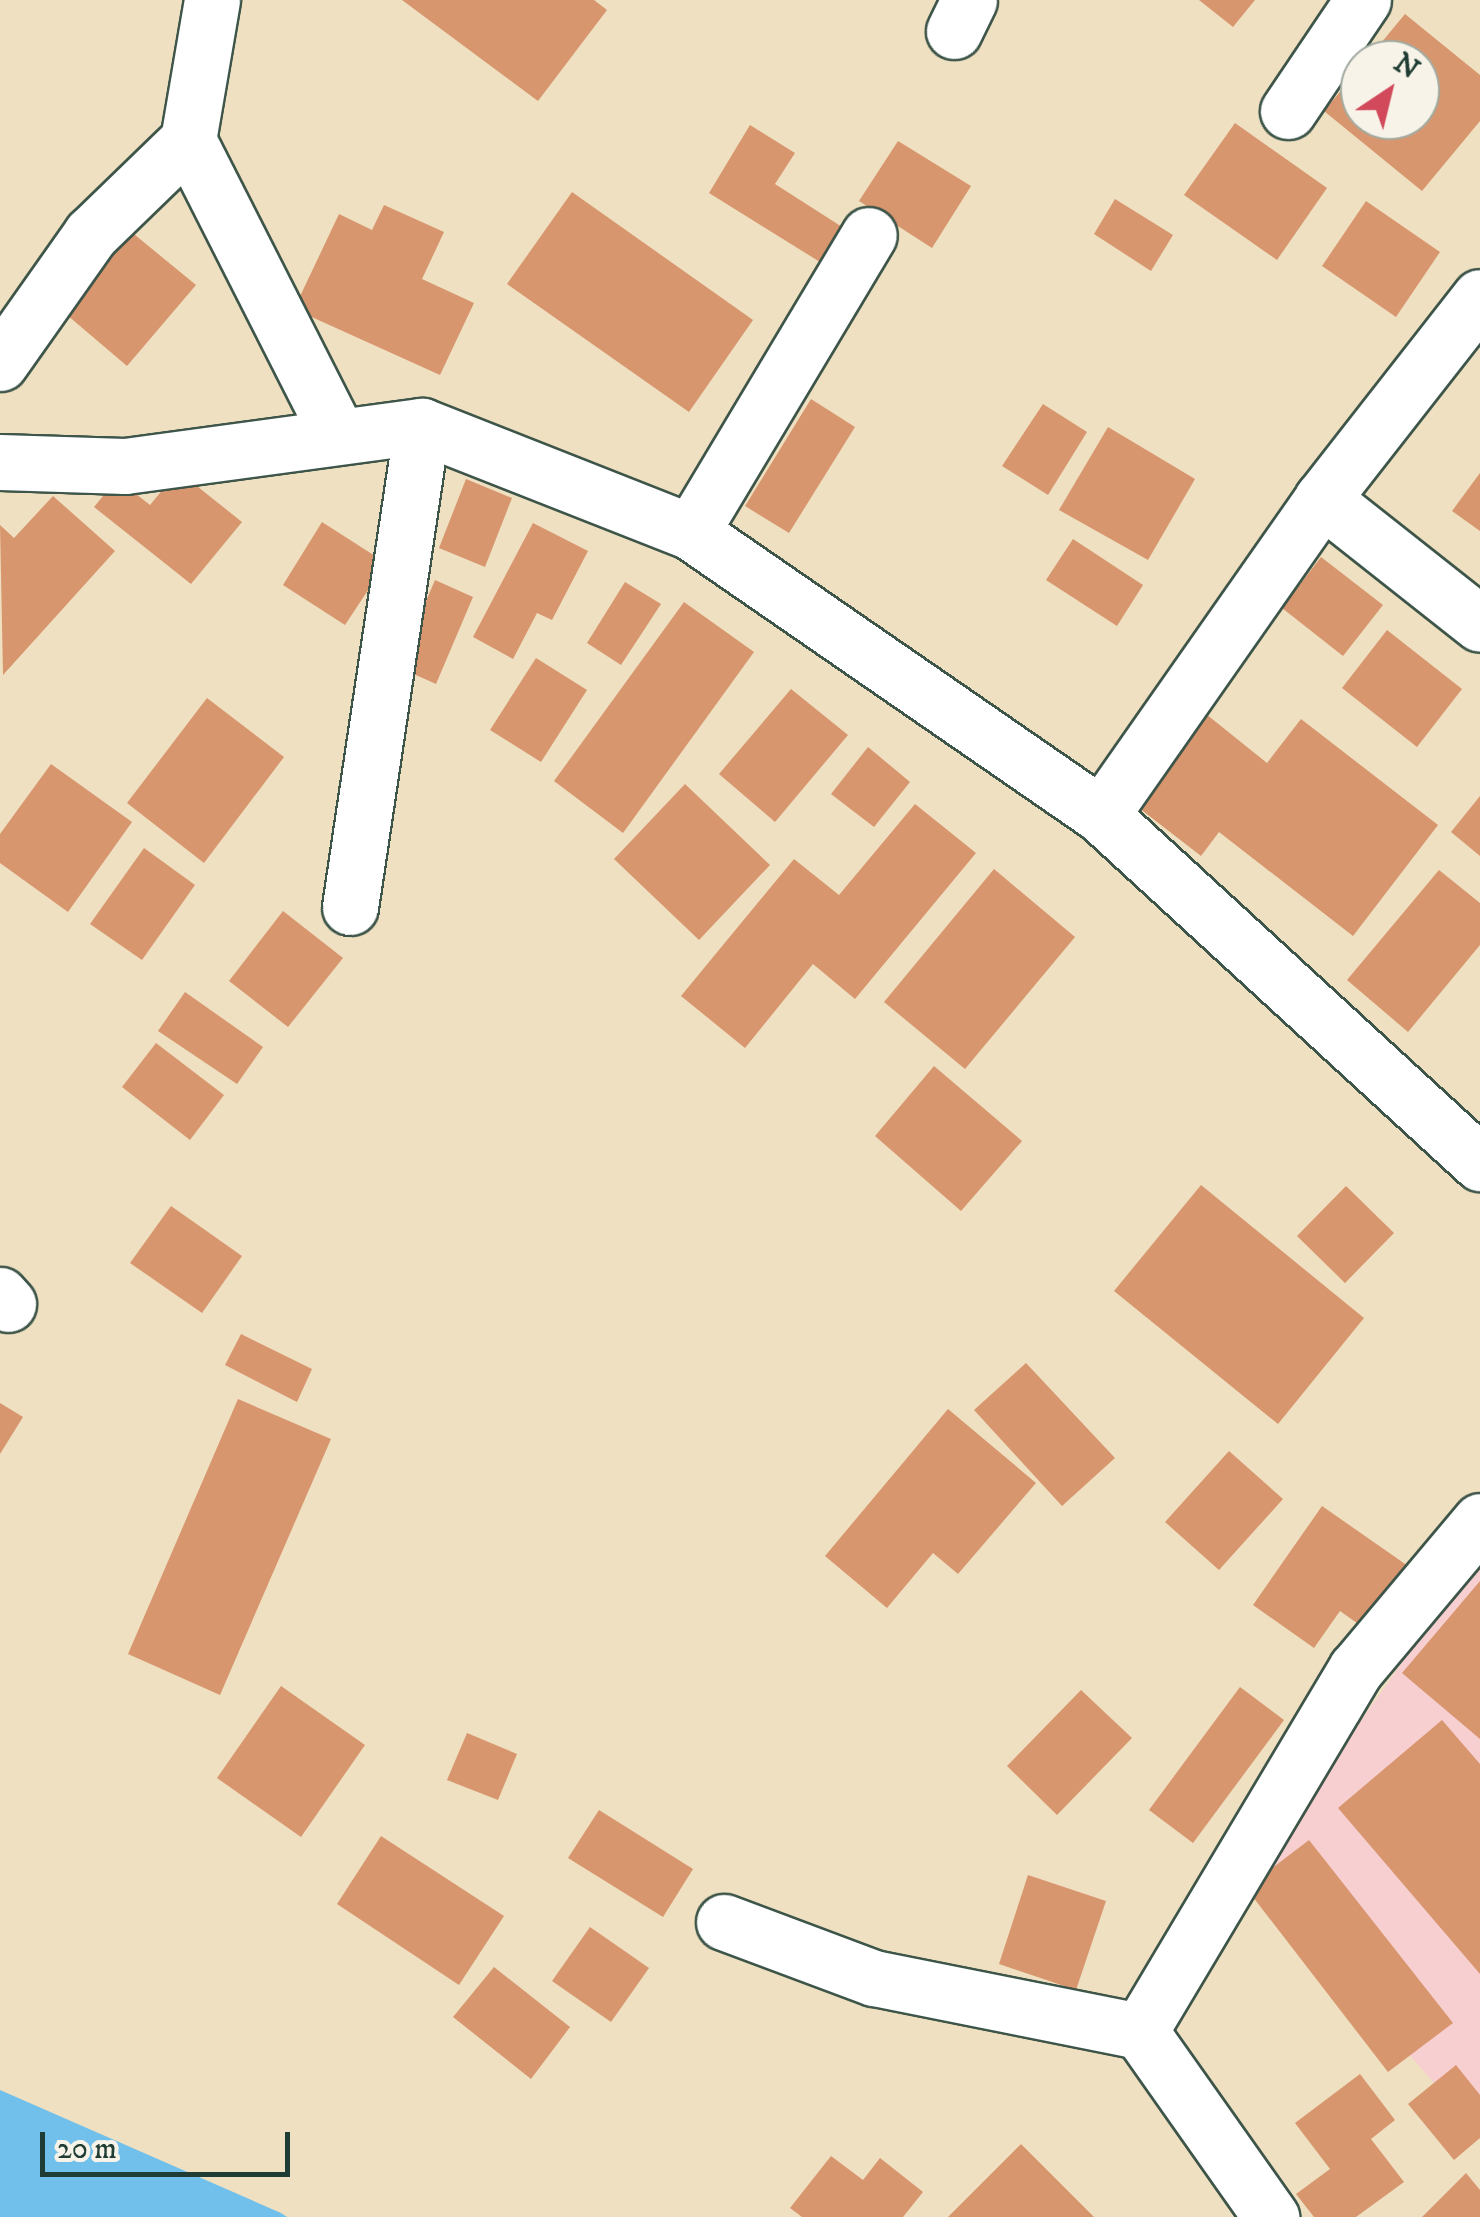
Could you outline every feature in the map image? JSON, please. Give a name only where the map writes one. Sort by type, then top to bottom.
[{"type":"street","points":[[0,363],[91,234],[188,140],[212,0]]},
{"type":"street","points":[[1288,112],[1363,0]]},
{"type":"street","points":[[188,140],[336,432]]},
{"type":"street","points":[[691,532],[869,235]]},
{"type":"street","points":[[1101,815],[1322,499],[1480,297]]},
{"type":"street","points":[[350,908],[422,426]]},
{"type":"street","points":[[0,462],[125,466],[336,432],[422,426],[691,532],[1101,815],[1480,1163]]},
{"type":"street","points":[[1322,499],[1480,624]]},
{"type":"street","points":[[1140,2031],[1356,1669],[1480,1521]]},
{"type":"street","points":[[724,1922],[874,1978],[1140,2031],[1271,2217]]},
{"type":"shaded area","points":[[1480,1553],[1480,2135],[1251,1875]]},
{"type":"water","points":[[0,2090],[281,2213],[287,2217],[0,2217]]},
{"type":"building","points":[[402,0],[594,0],[607,10],[538,101]]},
{"type":"building","points":[[1199,0],[1255,0],[1233,27]]},
{"type":"building","points":[[1405,14],[1437,40],[1384,40]]},
{"type":"building","points":[[1440,42],[1480,75],[1480,121],[1422,191],[1360,140],[1440,140]]},
{"type":"building","points":[[1340,92],[1340,124],[1324,111]]},
{"type":"building","points":[[1235,123],[1327,188],[1277,260],[1184,195]]},
{"type":"building","points":[[750,125],[795,153],[775,184],[850,232],[828,267],[709,193]]},
{"type":"building","points":[[898,141],[971,186],[932,248],[859,201]]},
{"type":"building","points":[[572,192],[753,320],[689,412],[507,284]]},
{"type":"building","points":[[1115,199],[1173,235],[1151,271],[1094,234]]},
{"type":"building","points":[[1366,201],[1440,252],[1396,317],[1322,266]]},
{"type":"building","points":[[384,205],[444,232],[422,279],[474,303],[440,375],[294,309],[339,214],[372,230]]},
{"type":"building","points":[[129,230],[196,285],[127,366],[60,309]]},
{"type":"building","points":[[811,399],[855,427],[789,533],[745,506]]},
{"type":"building","points":[[1043,404],[1087,432],[1048,495],[1002,466]]},
{"type":"building","points":[[1108,427],[1195,479],[1148,560],[1059,510]]},
{"type":"building","points":[[178,471],[242,522],[191,584],[94,507],[117,479],[150,505]]},
{"type":"building","points":[[1480,473],[1480,531],[1452,511]]},
{"type":"building","points":[[466,479],[512,498],[485,567],[439,548]]},
{"type":"building","points":[[53,496],[115,551],[3,675],[0,525],[14,538]]},
{"type":"building","points":[[322,522],[386,563],[345,625],[283,585]]},
{"type":"building","points":[[533,523],[588,551],[552,620],[537,613],[513,659],[473,637]]},
{"type":"building","points":[[1073,539],[1143,585],[1117,626],[1046,580]]},
{"type":"building","points":[[1321,557],[1383,605],[1343,656],[1282,608]]},
{"type":"building","points":[[435,580],[473,597],[436,684],[398,667]]},
{"type":"building","points":[[625,582],[661,604],[621,665],[587,643]]},
{"type":"building","points":[[684,602],[754,652],[623,833],[554,781]]},
{"type":"building","points":[[1387,630],[1462,689],[1417,747],[1342,688]]},
{"type":"building","points":[[536,658],[587,690],[541,762],[490,730]]},
{"type":"building","points":[[791,689],[848,735],[775,822],[719,774]]},
{"type":"building","points":[[207,698],[284,757],[204,863],[127,803]]},
{"type":"building","points":[[1201,710],[1267,763],[1301,719],[1438,825],[1353,936],[1219,832],[1201,856],[1130,801]]},
{"type":"building","points":[[868,747],[910,782],[874,827],[831,794]]},
{"type":"building","points":[[51,764],[132,822],[68,912],[0,863],[0,834]]},
{"type":"building","points":[[685,784],[770,865],[699,940],[614,859]]},
{"type":"building","points":[[1480,796],[1480,856],[1451,832]]},
{"type":"building","points":[[915,804],[976,853],[855,999],[813,964],[745,1048],[681,996],[794,859],[839,895]]},
{"type":"building","points":[[144,848],[195,885],[142,960],[90,924]]},
{"type":"building","points":[[994,869],[1075,937],[965,1069],[884,1002]]},
{"type":"building","points":[[1439,870],[1480,903],[1480,945],[1408,1032],[1347,980]]},
{"type":"building","points":[[283,911],[343,958],[288,1027],[229,981]]},
{"type":"building","points":[[185,992],[263,1047],[237,1084],[158,1031]]},
{"type":"building","points":[[156,1043],[224,1095],[190,1140],[122,1087]]},
{"type":"building","points":[[934,1066],[1022,1141],[961,1211],[875,1136]]},
{"type":"building","points":[[1201,1185],[1364,1318],[1278,1424],[1114,1291]]},
{"type":"building","points":[[1346,1186],[1394,1233],[1345,1283],[1297,1236]]},
{"type":"building","points":[[171,1206],[242,1256],[202,1313],[130,1263]]},
{"type":"building","points":[[241,1334],[312,1369],[297,1402],[225,1365]]},
{"type":"building","points":[[1026,1363],[1115,1458],[1062,1506],[974,1410]]},
{"type":"building","points":[[238,1399],[331,1439],[220,1695],[128,1654]]},
{"type":"building","points":[[0,1403],[23,1417],[0,1454]]},
{"type":"building","points":[[948,1409],[1036,1483],[958,1574],[933,1553],[887,1608],[825,1556]]},
{"type":"building","points":[[1229,1451],[1283,1499],[1219,1570],[1165,1522]]},
{"type":"building","points":[[1322,1506],[1408,1566],[1364,1628],[1340,1611],[1314,1648],[1253,1605]]},
{"type":"building","points":[[1480,1581],[1480,1739],[1402,1673]]},
{"type":"building","points":[[281,1686],[365,1745],[301,1837],[217,1778]]},
{"type":"building","points":[[1240,1687],[1284,1720],[1193,1843],[1149,1810]]},
{"type":"building","points":[[1081,1690],[1132,1738],[1057,1815],[1007,1766]]},
{"type":"building","points":[[1442,1720],[1480,1764],[1480,1974],[1338,1808]]},
{"type":"building","points":[[467,1733],[517,1754],[498,1800],[447,1780]]},
{"type":"building","points":[[599,1810],[693,1869],[663,1917],[568,1858]]},
{"type":"building","points":[[381,1836],[504,1916],[459,1985],[337,1904]]},
{"type":"building","points":[[1309,1840],[1453,2023],[1388,2072],[1246,1888]]},
{"type":"building","points":[[1028,1875],[1106,1901],[1076,1990],[999,1964]]},
{"type":"building","points":[[590,1927],[649,1968],[611,2022],[552,1981]]},
{"type":"building","points":[[494,1967],[570,2027],[531,2079],[453,2017]]},
{"type":"building","points":[[1456,2065],[1480,2095],[1480,2138],[1454,2160],[1408,2104]]},
{"type":"building","points":[[1360,2074],[1395,2120],[1371,2139],[1404,2182],[1356,2217],[1314,2217],[1296,2194],[1330,2169],[1295,2123]]},
{"type":"building","points":[[1021,2144],[1094,2217],[948,2217]]},
{"type":"building","points":[[831,2156],[863,2180],[880,2158],[923,2192],[903,2217],[802,2217],[790,2208]]},
{"type":"building","points":[[1466,2173],[1480,2190],[1480,2217],[1422,2217]]}]
